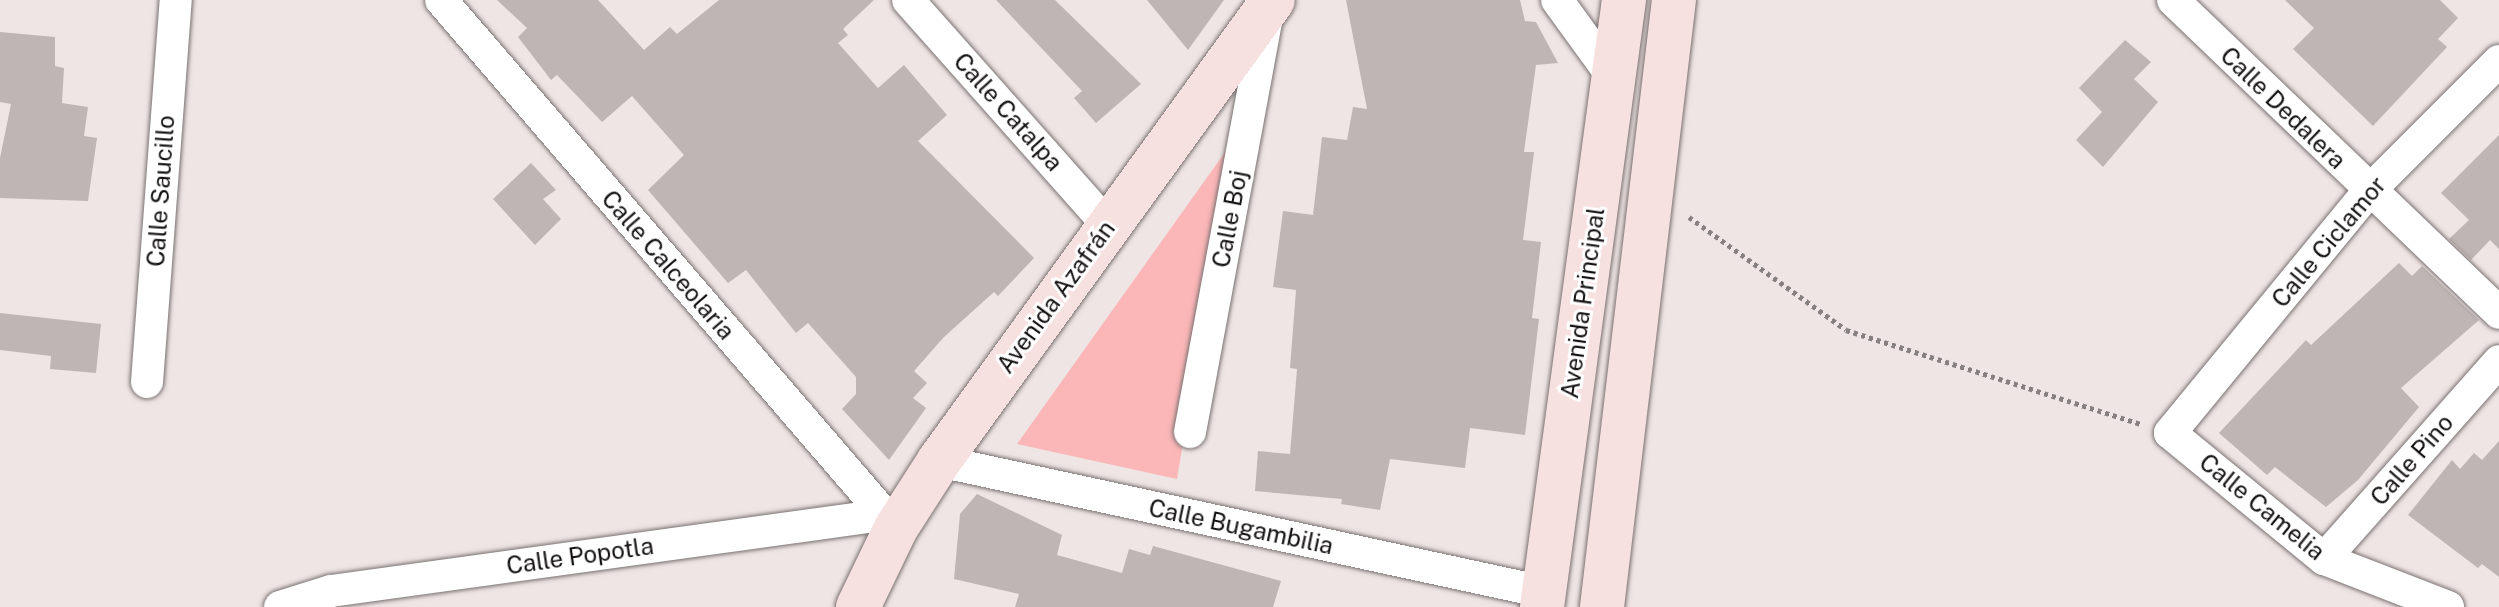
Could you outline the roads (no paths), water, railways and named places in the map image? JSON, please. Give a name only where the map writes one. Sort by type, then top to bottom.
[{"type":"street","name":"Calle Saucillo","points":[[147,382],[176,0]]},
{"type":"street","name":"Calle Calceolaria","points":[[441,0],[889,522]]},
{"type":"street","name":"Calle Catalpa","points":[[908,0],[1108,225]]},
{"type":"street","points":[[1557,0],[1613,77]]},
{"type":"street","name":"Avenida Principal","points":[[1543,600],[1624,0]]},
{"type":"street","points":[[1602,607],[1674,0]]},
{"type":"street","name":"Calle Dedalera","points":[[2173,0],[2499,313]]},
{"type":"street","name":"Avenida Azafrán","points":[[858,607],[889,522],[939,461],[1271,3]]},
{"type":"street","name":"Calle Boj","points":[[1190,432],[1271,3]]},
{"type":"street","name":"Calle Ciclamor","points":[[2170,433],[2369,191],[2499,61]]},
{"type":"street","name":"Calle Pino","points":[[2324,559],[2499,361]]},
{"type":"street","name":"Calle Camelia","points":[[2170,433],[2324,559],[2448,607]]},
{"type":"street","name":"Calle Bugambilia","points":[[939,461],[1543,600]]},
{"type":"street","name":"Calle Popotla","points":[[280,607],[331,591],[889,522]]}]
